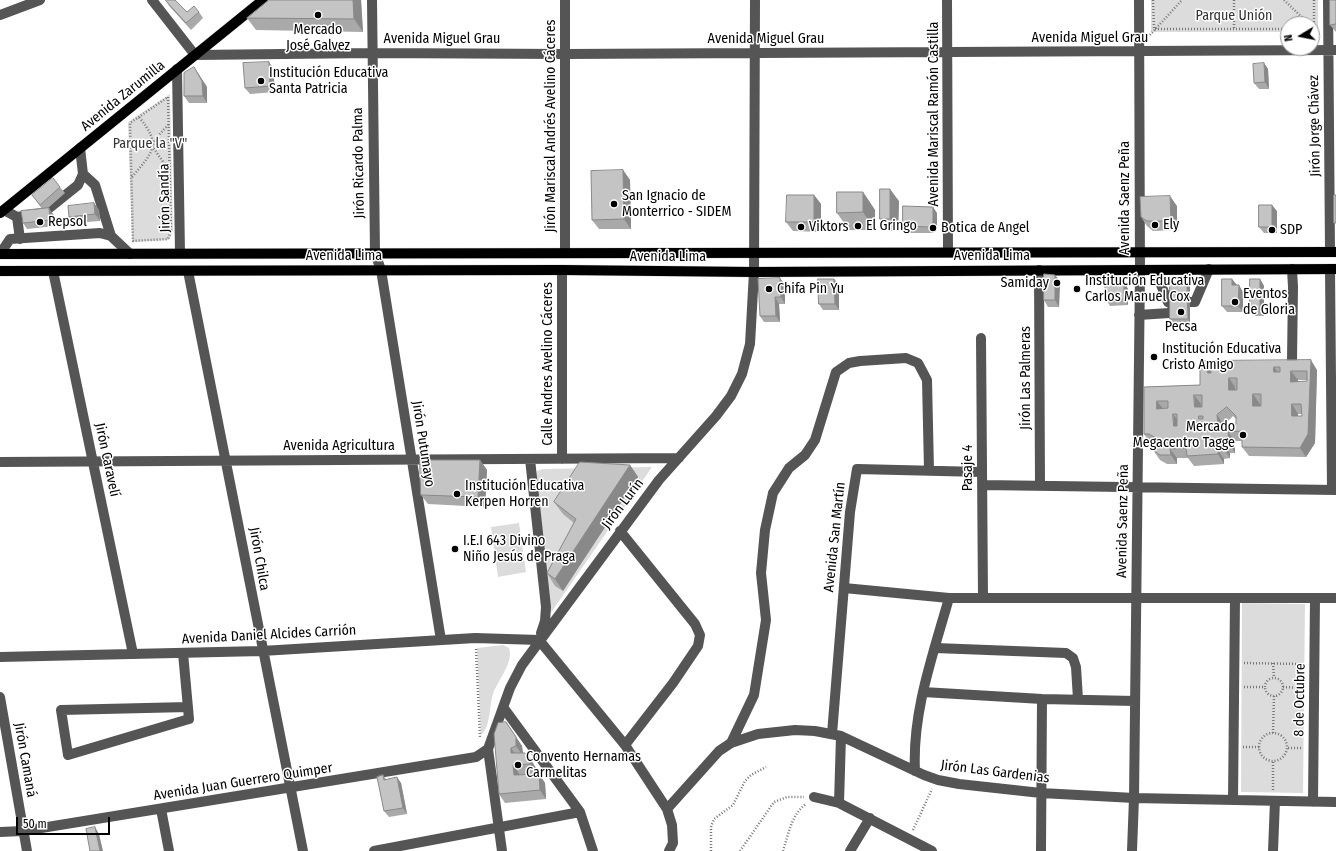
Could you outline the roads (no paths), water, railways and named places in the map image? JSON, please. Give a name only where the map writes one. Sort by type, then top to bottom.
[{"type":"main road","name":"Avenida Zarumilla","points":[[2,212],[263,0]]},
{"type":"main road","name":"Avenida Lima","points":[[0,254],[1333,252]]},
{"type":"main road","name":"Avenida Lima","points":[[0,271],[562,270],[754,272],[1333,269]]},
{"type":"street","points":[[0,15],[40,0]]},
{"type":"street","points":[[152,0],[195,55]]},
{"type":"street","name":"Jirón Ricardo Palma","points":[[372,0],[375,253]]},
{"type":"street","name":"Jirón Mariscal Andrés Avelino Cáceres","points":[[565,0],[565,253]]},
{"type":"street","name":"Jirón Lurín","points":[[488,749],[510,688],[522,665],[539,640],[659,480],[716,416],[731,396],[742,374],[750,344],[754,272],[755,0]]},
{"type":"street","name":"Avenida Mariscal Ramón Castilla","points":[[948,0],[948,252]]},
{"type":"street","name":"Avenida Saenz Peña","points":[[1132,851],[1134,798],[1140,270],[1139,0]]},
{"type":"street","name":"Jirón Jorge Chávez","points":[[1328,0],[1332,50],[1333,252]]},
{"type":"street","name":"Avenida Miguel Grau","points":[[195,55],[372,52],[565,54],[1332,50]]},
{"type":"street","name":"Jirón Sandía","points":[[177,69],[180,254]]},
{"type":"street","points":[[2,212],[17,217],[43,213],[78,185],[83,174],[80,148]]},
{"type":"street","points":[[83,174],[94,185],[111,236],[130,254]]},
{"type":"street","points":[[17,217],[20,239]]},
{"type":"street","points":[[0,254],[10,239],[100,233],[111,236]]},
{"type":"street","name":"Jirón Putumayo","points":[[375,253],[381,270],[442,640]]},
{"type":"street","points":[[1155,270],[1168,302],[1195,302],[1209,269]]},
{"type":"street","points":[[1292,269],[1294,287],[1292,360]]},
{"type":"street","points":[[982,484],[1334,490],[1333,269]]},
{"type":"street","name":"Calle Andres Avelino Cáceres","points":[[562,270],[562,459]]},
{"type":"street","name":"Jirón Las Palmeras","points":[[1039,270],[1040,486]]},
{"type":"street","name":"Jirón Caravelí","points":[[53,271],[133,654]]},
{"type":"street","name":"Jirón Chilca","points":[[188,271],[227,460],[262,651],[303,851]]},
{"type":"street","points":[[1139,315],[1169,313],[1181,302]]},
{"type":"street","name":"Pasaje 4","points":[[981,338],[983,597]]},
{"type":"street","points":[[731,743],[754,695],[766,620],[761,573],[765,530],[773,493],[789,468],[805,455],[815,440],[836,372],[849,363],[860,361],[906,358],[918,363],[926,380],[929,470]]},
{"type":"street","name":"Avenida Agricultura","points":[[0,462],[678,458]]},
{"type":"street","points":[[530,459],[546,607],[545,621],[539,640],[624,745],[667,810],[672,825],[673,843],[669,851]]},
{"type":"street","name":"Avenida San Martín","points":[[839,803],[836,735],[844,588],[850,512],[857,468],[982,472]]},
{"type":"street","points":[[620,531],[695,624],[700,635],[698,646],[677,677],[624,745]]},
{"type":"street","points":[[844,588],[949,598],[1336,598]]},
{"type":"street","points":[[915,771],[914,746],[916,727],[949,598]]},
{"type":"street","points":[[1233,800],[1235,598]]},
{"type":"street","name":"8 de Octubre","points":[[1313,802],[1315,598]]},
{"type":"street","name":"Avenida Daniel Alcides Carrión","points":[[0,657],[262,651],[475,638],[539,640]]},
{"type":"street","points":[[935,648],[1066,653],[1073,658],[1076,667],[1078,700]]},
{"type":"street","points":[[183,653],[188,706],[189,719],[68,755],[61,710],[188,706]]},
{"type":"street","points":[[924,692],[1078,700],[1135,701]]},
{"type":"street","name":"Jirón Camaná","points":[[0,697],[27,851]]},
{"type":"street","points":[[1041,851],[1042,698]]},
{"type":"street","points":[[503,707],[580,812],[592,851]]},
{"type":"street","name":"Jirón Las Gardenias","points":[[667,810],[719,751],[731,743],[758,734],[795,730],[815,731],[836,735],[937,780],[958,784],[1041,793],[1134,798],[1336,802]]},
{"type":"street","points":[[488,749],[502,851]]},
{"type":"street","name":"Avenida Juan Guerrero Quimper","points":[[0,832],[23,831],[476,757],[488,749]]},
{"type":"street","points":[[814,797],[839,803],[932,851]]},
{"type":"street","points":[[1273,851],[1275,801]]},
{"type":"street","points":[[161,809],[169,851]]},
{"type":"street","points":[[374,851],[403,848],[499,827],[580,812]]},
{"type":"street","points":[[850,851],[870,818]]},
{"type":"place","name":"Mercado José Galvez","points":[[318,15]]},
{"type":"place","name":"Institución Educativa Santa Patricia","points":[[261,81]]},
{"type":"place","name":"San Ignacio de Monterrico - SIDEM","points":[[614,204]]},
{"type":"place","name":"Repsol","points":[[40,222]]},
{"type":"place","name":"Ely","points":[[1155,225]]},
{"type":"place","name":"El Gringo","points":[[858,226]]},
{"type":"place","name":"Viktors","points":[[801,227]]},
{"type":"place","name":"Botica de Angel","points":[[933,228]]},
{"type":"place","name":"SDP","points":[[1272,230]]},
{"type":"place","name":"Samiday","points":[[1057,283]]},
{"type":"place","name":"Chifa Pin Yu","points":[[769,289]]},
{"type":"place","name":"Institución Educativa Carlos Manuel Cox","points":[[1077,289]]},
{"type":"place","name":"Eventos de Gloria","points":[[1235,302]]},
{"type":"place","name":"Pecsa","points":[[1181,312]]},
{"type":"place","name":"Institución Educativa Cristo Amigo","points":[[1154,357]]},
{"type":"place","name":"Mercado Megacentro Tagge","points":[[1243,435]]},
{"type":"place","name":"Institución Educativa Kerpen Horren","points":[[457,494]]},
{"type":"place","name":"I.E.I 643 Divino Niño Jesús de Praga","points":[[455,549]]},
{"type":"place","name":"Convento Hernamas Carmelitas","points":[[518,765]]},
{"type":"park label","name":"Parque Unión","points":[[1234,16]]},
{"type":"park label","name":"Parque la \"V\"","points":[[150,144]]}]
